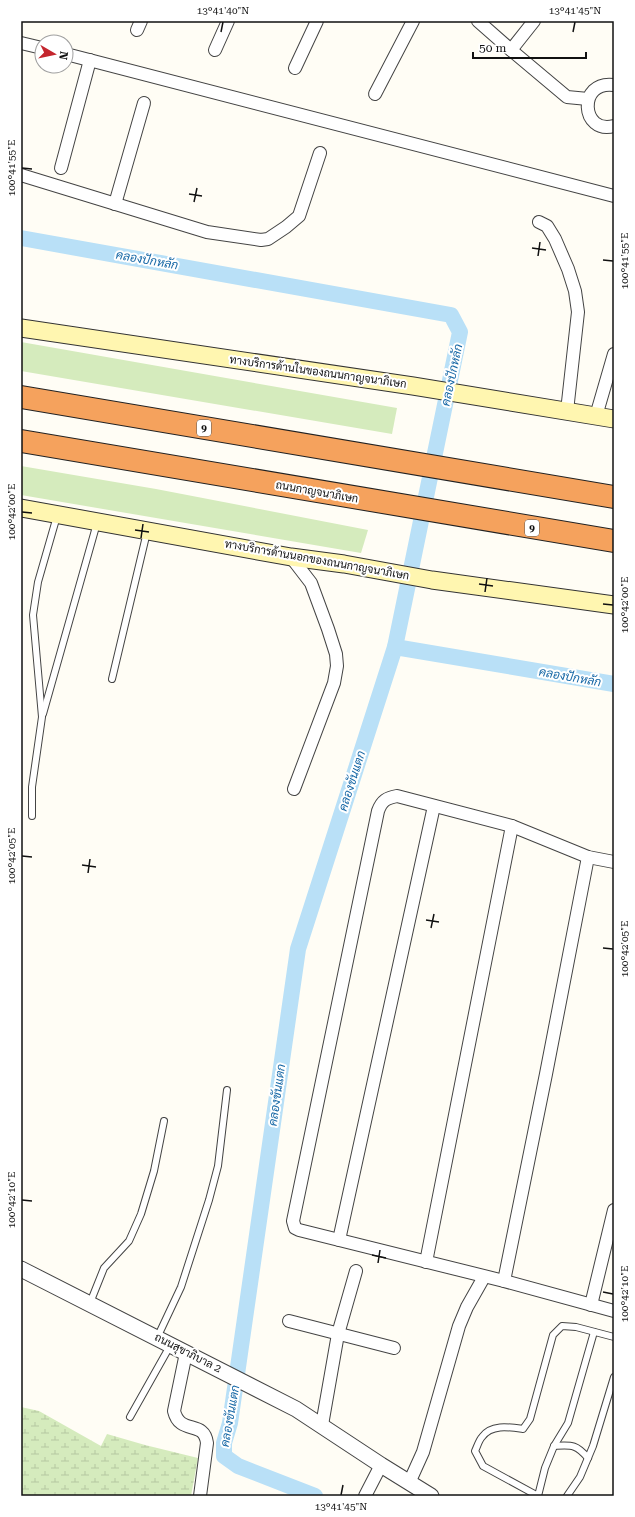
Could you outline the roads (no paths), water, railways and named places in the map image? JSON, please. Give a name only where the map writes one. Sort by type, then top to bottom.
[{"type":"highway","name":"9","points":[[21,397],[614,497]]},
{"type":"highway","name":"ถนนกาญจนาภิเษก","points":[[21,441],[451,515],[614,541]]},
{"type":"main road","name":"ทางบริการด้านในของถนนกาญจนาภิเษก","points":[[21,328],[480,396],[609,417]]},
{"type":"main road","name":"ทางบริการด้านนอกของถนนกาญจนาภิเษก","points":[[21,508],[291,557],[344,564],[432,580],[614,605]]},
{"type":"street","points":[[216,50],[228,21]]},
{"type":"street","points":[[375,94],[413,21]]},
{"type":"street","points":[[478,21],[567,97],[588,99]]},
{"type":"street","points":[[511,50],[534,21]]},
{"type":"street","points":[[294,68],[315,22]]},
{"type":"street","points":[[21,42],[34,46]]},
{"type":"street","points":[[74,56],[614,196]]},
{"type":"street","points":[[61,168],[90,60]]},
{"type":"street","points":[[614,84],[603,85],[594,90],[588,99],[587,109],[591,119],[599,125],[609,128],[614,126]]},
{"type":"street","points":[[115,204],[144,103]]},
{"type":"street","points":[[21,175],[207,232],[238,238],[261,240],[268,239],[299,216],[320,153]]},
{"type":"street","points":[[539,222],[547,226],[555,239],[568,269],[575,292],[578,312],[567,411]]},
{"type":"street","points":[[609,417],[614,354]]},
{"type":"street","points":[[291,557],[311,583],[336,654],[337,666],[334,684],[294,789]]},
{"type":"street","points":[[614,862],[588,857],[512,826],[397,796],[388,797],[381,802],[378,810],[293,1221],[295,1228],[300,1230],[504,1281],[614,1311]]},
{"type":"street","points":[[339,1240],[434,806]]},
{"type":"street","points":[[426,1262],[512,826]]},
{"type":"street","points":[[504,1281],[588,857]]},
{"type":"street","points":[[591,1305],[614,1210]]},
{"type":"street","name":"ถนนสุขาภิบาล 2","points":[[21,1269],[280,1401],[322,1425],[381,1465],[431,1496]]},
{"type":"street","points":[[322,1425],[338,1334],[356,1271]]},
{"type":"street","points":[[409,1483],[424,1452],[459,1326],[484,1277]]},
{"type":"street","points":[[289,1321],[394,1348]]},
{"type":"street","points":[[186,1352],[174,1411],[180,1424],[203,1432],[206,1436],[207,1443],[200,1496]]},
{"type":"street","points":[[365,1496],[381,1465]]},
{"type":"lane","points":[[42,717],[33,615],[38,582],[57,514]]},
{"type":"lane","points":[[32,816],[32,787],[42,717],[97,521]]},
{"type":"lane","points":[[112,679],[148,530]]},
{"type":"lane","points":[[157,1338],[181,1287],[209,1200],[218,1166],[227,1090]]},
{"type":"lane","points":[[90,1304],[104,1268],[128,1241],[141,1214],[154,1171],[164,1121]]},
{"type":"lane","points":[[594,1332],[568,1423],[554,1446],[545,1468],[538,1496],[483,1466],[475,1451],[482,1436],[493,1428],[512,1427],[523,1429],[530,1419],[553,1335],[562,1326],[576,1327],[614,1337]]},
{"type":"lane","points":[[130,1417],[171,1345]]},
{"type":"lane","points":[[567,1496],[580,1477],[593,1446],[614,1377]]},
{"type":"lane","points":[[554,1446],[570,1445],[580,1448],[588,1458]]},
{"type":"waterway","name":"คลองขันแตก","points":[[21,238],[451,315],[460,332],[395,647],[298,949],[230,1423],[224,1443],[224,1456],[238,1466],[315,1496]]},
{"type":"waterway","name":"คลองปักหลัก","points":[[395,647],[614,684]]}]
